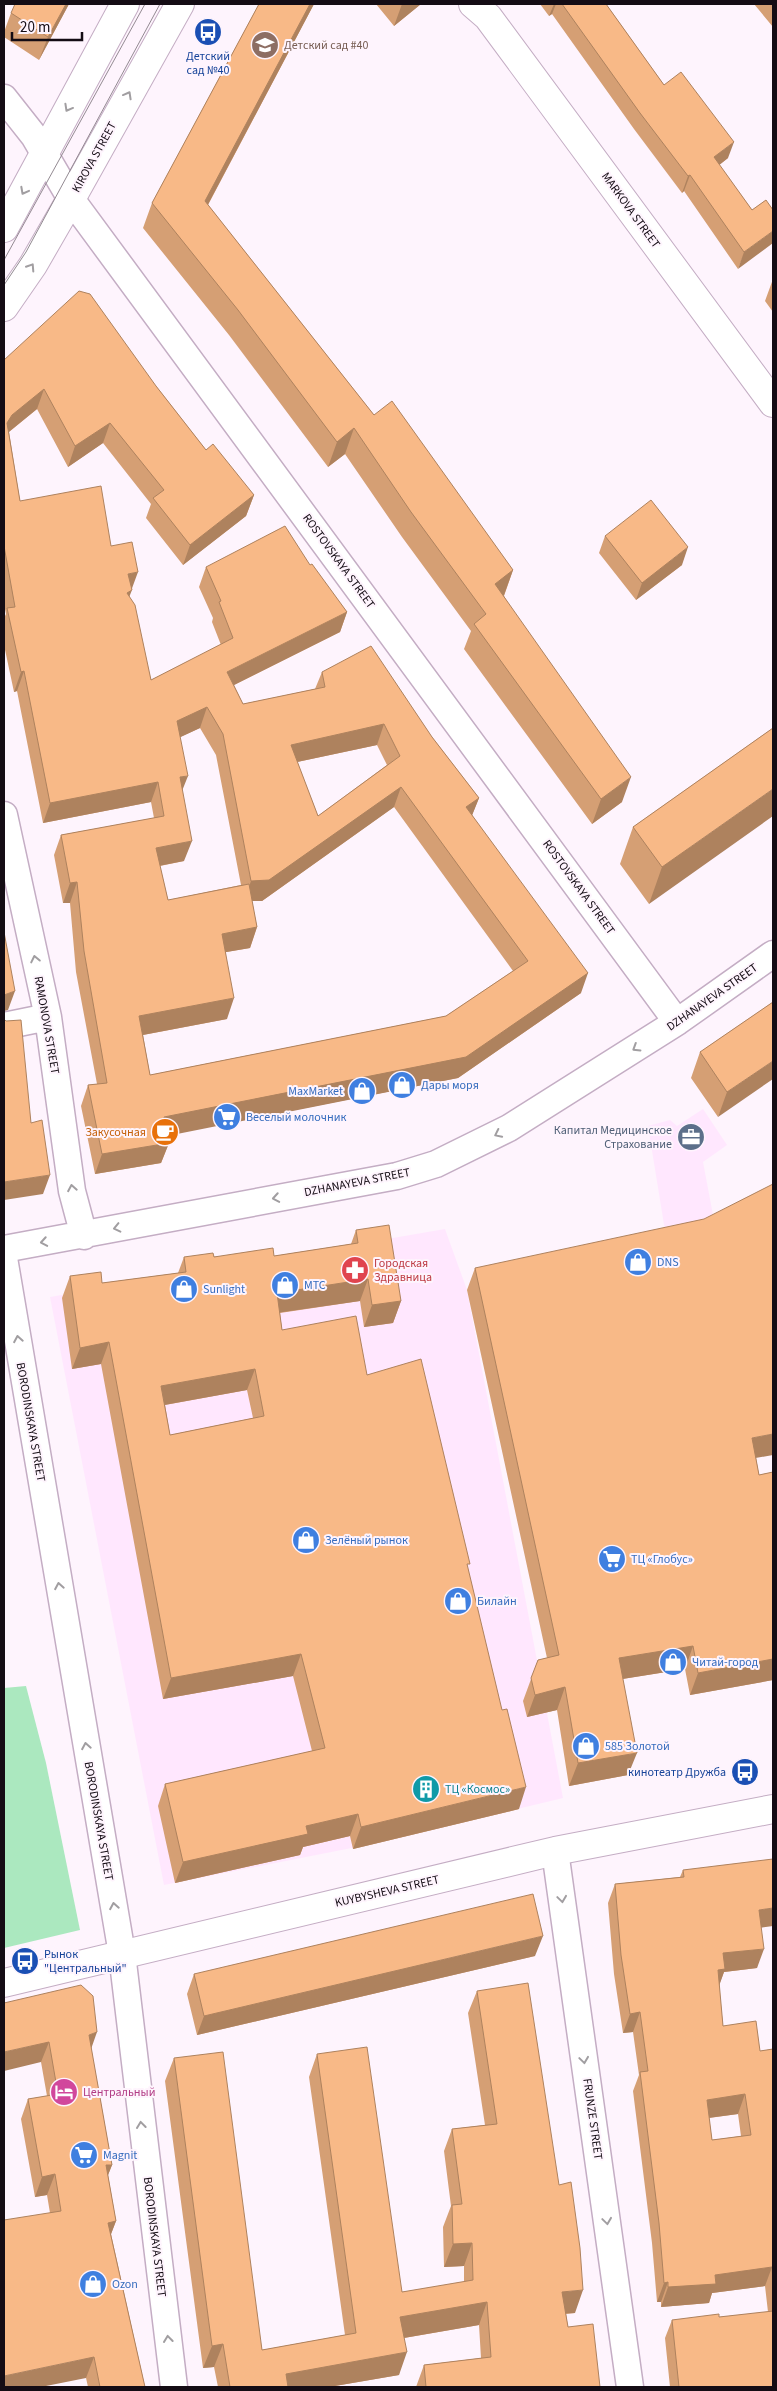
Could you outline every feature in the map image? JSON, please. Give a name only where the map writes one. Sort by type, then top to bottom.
[{"type":"main road","points":[[4,228],[125,4]]},
{"type":"main road","name":"KIROVA STREET","points":[[4,308],[33,266],[180,4]]},
{"type":"main road","name":"MARKOVA STREET","points":[[481,8],[773,403]]},
{"type":"main road","name":"KUYBYSHEVA STREET","points":[[4,1982],[555,1851],[773,1808]]},
{"type":"street","name":"ROSTOVSKAYA STREET","points":[[4,98],[34,136],[71,199],[677,1022]]},
{"type":"street","name":"RAMONOVA STREET","points":[[4,815],[48,1017],[72,1190],[84,1236]]},
{"type":"street","name":"DZHANAYEVA STREET","points":[[4,1249],[84,1236],[122,1226],[397,1176],[436,1164],[509,1128],[677,1022],[773,954]]},
{"type":"street","points":[[4,1026],[48,1017]]},
{"type":"street","name":"BORODINSKAYA STREET","points":[[4,1258],[122,1954],[174,2387]]},
{"type":"street","name":"FRUNZE STREET","points":[[555,1851],[630,2387]]},
{"type":"shaded area","points":[[703,1109],[727,1145],[703,1162],[713,1215],[667,1243],[648,1126],[670,1120],[677,1126]]},
{"type":"shaded area","name":"Зелёный рынок","points":[[445,1229],[467,1290],[563,1798],[377,1843],[164,1885],[50,1297]]},
{"type":"green space","points":[[26,1686],[46,1763],[80,1930],[4,1948],[4,1688]]},
{"type":"building","points":[[15,4],[66,4],[48,37],[11,13]]},
{"type":"building","points":[[259,4],[310,4],[205,201],[374,415],[392,401],[513,570],[495,584],[631,777],[601,799],[474,624],[486,614],[411,512],[354,428],[337,442],[238,310],[152,203]]},
{"type":"building","points":[[562,4],[606,4],[664,85],[681,72],[734,142],[714,157],[752,210],[766,200],[773,210],[773,231],[744,252],[690,175],[688,176],[640,113]]},
{"type":"building","points":[[79,291],[90,294],[156,386],[206,450],[213,444],[254,495],[190,545],[153,498],[164,490],[110,423],[75,446],[44,389],[12,415],[7,423],[20,501],[101,486],[111,546],[132,542],[138,572],[128,574],[132,590],[127,593],[135,605],[151,680],[233,638],[219,602],[221,601],[206,567],[285,526],[310,565],[312,564],[347,612],[227,672],[243,704],[325,687],[322,672],[371,646],[432,737],[479,798],[466,807],[588,973],[466,1057],[164,1117],[169,1143],[102,1154],[88,1085],[107,1083],[84,951],[77,882],[70,883],[61,835],[164,816],[158,782],[50,803],[24,671],[21,672],[7,608],[15,607],[4,546],[4,360]],"holes":[[[207,707],[223,734],[251,881],[269,880],[401,787],[528,961],[446,1016],[150,1075],[139,1016],[234,998],[222,934],[257,927],[249,884],[168,900],[156,848],[192,841],[180,777],[188,776],[177,721]],[[384,724],[400,756],[318,816],[291,745]]]},
{"type":"building","points":[[651,500],[688,547],[642,583],[605,536]]},
{"type":"building","points":[[773,728],[773,789],[662,867],[633,827]]},
{"type":"building","points":[[4,932],[15,991],[4,995]]},
{"type":"building","points":[[773,1002],[773,1061],[727,1092],[700,1052]]},
{"type":"building","points":[[4,1019],[6,1021],[21,1020],[31,1123],[42,1120],[50,1175],[4,1182]]},
{"type":"building","name":"ТЦ «Глобус»","points":[[773,1184],[773,1434],[752,1438],[759,1475],[773,1472],[773,1659],[698,1673],[693,1646],[619,1658],[637,1753],[578,1763],[565,1687],[535,1695],[531,1678],[538,1660],[559,1655],[475,1268],[704,1219]]},
{"type":"building","name":"Зелёный рынок","points":[[389,1225],[401,1301],[372,1305],[368,1279],[277,1293],[282,1330],[356,1316],[367,1375],[421,1359],[470,1564],[467,1564],[502,1710],[507,1709],[526,1787],[361,1827],[358,1814],[306,1826],[308,1834],[183,1862],[165,1784],[325,1748],[301,1654],[171,1678],[109,1342],[80,1348],[70,1276],[101,1272],[102,1283],[186,1272],[184,1257],[213,1253],[214,1257],[273,1248],[274,1256],[358,1243],[356,1230]],"holes":[[[255,1369],[264,1416],[170,1435],[161,1386]]]},
{"type":"building","points":[[773,1859],[773,1908],[759,1910],[764,1949],[723,1953],[725,1969],[718,1970],[723,2026],[756,2021],[760,2051],[773,2049],[773,2280],[772,2267],[715,2275],[716,2284],[668,2287],[668,2282],[664,2283],[659,2223],[640,2072],[648,2071],[640,2012],[630,2014],[621,1955],[615,1884],[684,1877],[683,1870]],"holes":[[[745,2094],[751,2135],[712,2140],[707,2100]]]},
{"type":"building","points":[[533,1894],[543,1936],[204,2016],[194,1974]]},
{"type":"building","points":[[528,1983],[559,2185],[571,2182],[580,2248],[583,2290],[562,2292],[568,2327],[593,2324],[600,2387],[426,2387],[424,2365],[491,2357],[487,2302],[400,2317],[407,2352],[286,2374],[288,2387],[230,2387],[223,2344],[212,2346],[174,2058],[223,2052],[262,2350],[356,2333],[317,2054],[367,2047],[402,2292],[473,2280],[472,2243],[453,2244],[452,2205],[462,2204],[452,2129],[497,2124],[477,1991]]},
{"type":"building","points":[[81,1985],[93,1996],[97,2032],[89,2035],[112,2165],[106,2165],[116,2221],[108,2223],[145,2387],[100,2387],[94,2357],[4,2376],[4,2220],[61,2211],[55,2174],[42,2177],[28,2099],[58,2094],[49,2042],[4,2052],[4,2003]]},
{"type":"building","points":[[773,2311],[773,2387],[679,2387],[672,2320],[719,2314],[719,2317]]},
{"type":"tram line","points":[[4,260],[145,4]]},
{"type":"tram line","points":[[4,285],[26,252],[160,4]]},
{"type":"place","name":"Детский сад №40","points":[[208,32]]},
{"type":"place","name":"Детский сад #40","points":[[265,45]]},
{"type":"place","name":"Дары моря","points":[[402,1085]]},
{"type":"place","name":"MaxMarket","points":[[362,1091]]},
{"type":"place","name":"Веселый молочник","points":[[227,1117]]},
{"type":"place","name":"Закусочная","points":[[165,1132]]},
{"type":"place","name":"Капитал Медицинское Страхование","points":[[691,1137]]},
{"type":"place","name":"DNS","points":[[638,1262]]},
{"type":"place","name":"Городская Здравница","points":[[355,1270]]},
{"type":"place","name":"МТС","points":[[285,1285]]},
{"type":"place","name":"Sunlight","points":[[184,1289]]},
{"type":"place","name":"Зелёный рынок","points":[[306,1540]]},
{"type":"place","name":"ТЦ «Глобус»","points":[[612,1559]]},
{"type":"place","name":"Билайн","points":[[458,1601]]},
{"type":"place","name":"Читай-город","points":[[673,1662]]},
{"type":"place","name":"585 Золотой","points":[[586,1746]]},
{"type":"place","name":"кинотеатр Дружба","points":[[745,1772]]},
{"type":"place","name":"ТЦ «Космос»","points":[[426,1789]]},
{"type":"place","name":"Рынок \"Центральный\"","points":[[25,1961]]},
{"type":"place","name":"Центральный","points":[[64,2092]]},
{"type":"place","name":"Magnit","points":[[84,2155]]},
{"type":"place","name":"Ozon","points":[[93,2284]]}]
